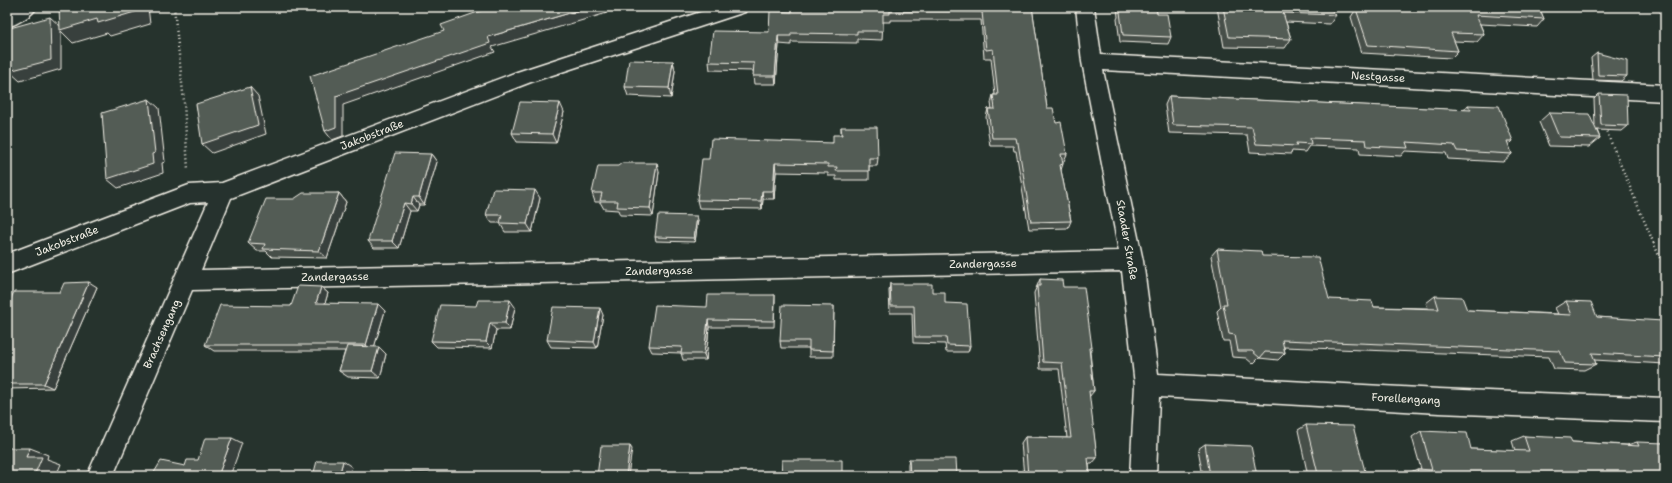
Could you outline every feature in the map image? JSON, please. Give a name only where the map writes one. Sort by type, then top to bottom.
[{"type":"street","points":[[7,20],[28,7]]},
{"type":"street","name":"Jakobstraße","points":[[7,264],[189,194],[223,192],[524,77],[738,7]]},
{"type":"street","name":"Staader Straße","points":[[1085,7],[1092,62],[1132,261],[1147,385],[1143,476]]},
{"type":"street","name":"Nestgasse","points":[[1092,62],[1665,93]]},
{"type":"street","name":"Brachsengang","points":[[100,476],[223,192]]},
{"type":"street","name":"Zandergasse","points":[[186,280],[1132,261]]},
{"type":"street","name":"Forellengang","points":[[1147,385],[1439,401],[1665,410]]},
{"type":"path","points":[[174,7],[184,102],[189,194]]},
{"type":"path","points":[[1588,88],[1665,270]]},
{"type":"building","points":[[59,7],[138,7],[138,11],[98,23],[97,19],[60,30]]},
{"type":"building","points":[[492,7],[590,7],[488,37],[490,43],[336,96],[336,127],[325,131],[310,76],[444,31],[441,25]]},
{"type":"building","points":[[792,7],[1032,7],[1047,108],[1053,108],[1056,123],[1061,122],[1067,154],[1061,154],[1063,164],[1060,165],[1071,221],[1031,222],[1018,143],[1016,143],[1015,138],[992,138],[988,109],[995,109],[993,95],[998,95],[993,49],[986,50],[982,12],[890,11],[890,14],[883,14],[883,31],[857,31],[857,34],[791,33],[791,36],[778,36],[775,76],[753,76],[754,63],[709,62],[713,31],[769,32],[770,11],[792,12]]},
{"type":"building","points":[[1121,7],[1156,7],[1157,14],[1167,14],[1171,37],[1123,35],[1120,12]]},
{"type":"building","points":[[1223,7],[1328,7],[1336,15],[1283,13],[1291,39],[1229,37]]},
{"type":"building","points":[[1398,7],[1539,7],[1544,19],[1476,15],[1484,34],[1451,33],[1458,51],[1368,45],[1356,9],[1399,10]]},
{"type":"building","points":[[50,17],[51,60],[9,71],[10,28]]},
{"type":"building","points":[[1597,53],[1627,61],[1627,76],[1598,75]]},
{"type":"building","points":[[629,60],[673,61],[669,88],[625,87]]},
{"type":"building","points":[[250,87],[258,125],[202,144],[196,104]]},
{"type":"building","points":[[1599,94],[1627,95],[1628,126],[1601,125]]},
{"type":"building","points":[[1169,96],[1471,110],[1468,105],[1499,106],[1513,141],[1507,141],[1512,154],[1457,151],[1454,145],[1406,142],[1408,148],[1367,146],[1366,140],[1310,138],[1311,144],[1296,143],[1297,146],[1256,144],[1252,127],[1173,125]]},
{"type":"building","points":[[149,99],[155,153],[152,154],[153,164],[107,179],[102,113]]},
{"type":"building","points":[[520,102],[560,103],[552,134],[512,133]]},
{"type":"building","points":[[1549,113],[1589,114],[1600,138],[1559,137]]},
{"type":"building","points":[[841,127],[877,127],[878,158],[869,158],[869,171],[836,171],[837,167],[828,167],[828,164],[775,163],[773,191],[762,191],[761,201],[697,200],[702,159],[709,159],[711,139],[833,143],[833,135],[842,135]]},
{"type":"building","points":[[395,153],[431,154],[419,197],[413,197],[411,204],[404,203],[392,241],[368,241]]},
{"type":"building","points":[[622,163],[657,163],[650,208],[617,207],[618,201],[600,201],[602,193],[592,193],[598,166],[618,166]]},
{"type":"building","points":[[493,189],[535,190],[527,224],[500,223],[502,215],[486,215]]},
{"type":"building","points":[[303,193],[339,193],[319,251],[263,249],[265,244],[248,243],[266,199],[294,199]]},
{"type":"building","points":[[658,215],[697,216],[694,238],[655,237]]},
{"type":"building","points":[[1217,249],[1261,251],[1262,256],[1318,257],[1329,299],[1372,301],[1374,307],[1439,309],[1435,296],[1462,297],[1467,310],[1572,315],[1566,301],[1591,302],[1597,317],[1665,322],[1665,357],[1592,353],[1596,364],[1565,363],[1560,351],[1282,340],[1285,353],[1265,352],[1260,358],[1252,351],[1238,351],[1235,335],[1229,334],[1223,304],[1227,304]]},
{"type":"building","points":[[1040,279],[1062,280],[1063,287],[1084,287],[1092,348],[1089,348],[1094,391],[1089,391],[1097,458],[1088,458],[1090,476],[1028,476],[1025,437],[1071,438],[1062,363],[1043,362],[1037,286],[1040,286]]},
{"type":"building","points":[[89,282],[44,384],[7,384],[7,306],[14,292],[60,292],[64,283]]},
{"type":"building","points":[[890,284],[932,284],[932,292],[945,292],[945,303],[967,304],[970,346],[947,345],[946,337],[915,337],[914,306],[891,306]]},
{"type":"building","points":[[298,286],[321,287],[316,303],[378,304],[366,345],[205,345],[220,305],[291,306]]},
{"type":"building","points":[[708,295],[775,295],[774,321],[708,320],[704,354],[681,354],[682,347],[649,346],[655,305],[707,307]]},
{"type":"building","points":[[478,300],[510,300],[505,323],[490,323],[486,342],[431,341],[440,305],[476,306]]},
{"type":"building","points":[[782,305],[834,306],[833,351],[809,350],[809,341],[780,341]]},
{"type":"building","points":[[553,307],[600,308],[594,342],[547,340]]},
{"type":"building","points":[[347,346],[379,347],[372,371],[339,371]]},
{"type":"building","points":[[1306,425],[1353,426],[1366,475],[1318,474]]},
{"type":"building","points":[[1421,431],[1467,433],[1471,449],[1529,451],[1524,436],[1570,438],[1572,442],[1639,446],[1637,442],[1665,443],[1665,476],[1419,476],[1417,469],[1432,470]]},
{"type":"building","points":[[205,438],[232,438],[218,476],[152,476],[161,461],[185,466],[187,460],[198,460]]},
{"type":"building","points":[[1205,444],[1251,446],[1257,476],[1210,476]]},
{"type":"building","points":[[601,446],[630,446],[626,476],[597,476]]},
{"type":"building","points":[[7,448],[30,448],[26,457],[42,457],[34,476],[7,476]]},
{"type":"building","points":[[909,459],[956,459],[957,476],[910,476]]},
{"type":"building","points":[[782,460],[842,460],[842,476],[781,476]]},
{"type":"building","points":[[317,461],[343,461],[339,476],[313,476]]},
{"type":"building","points":[[405,472],[470,474],[469,476],[404,476]]}]
